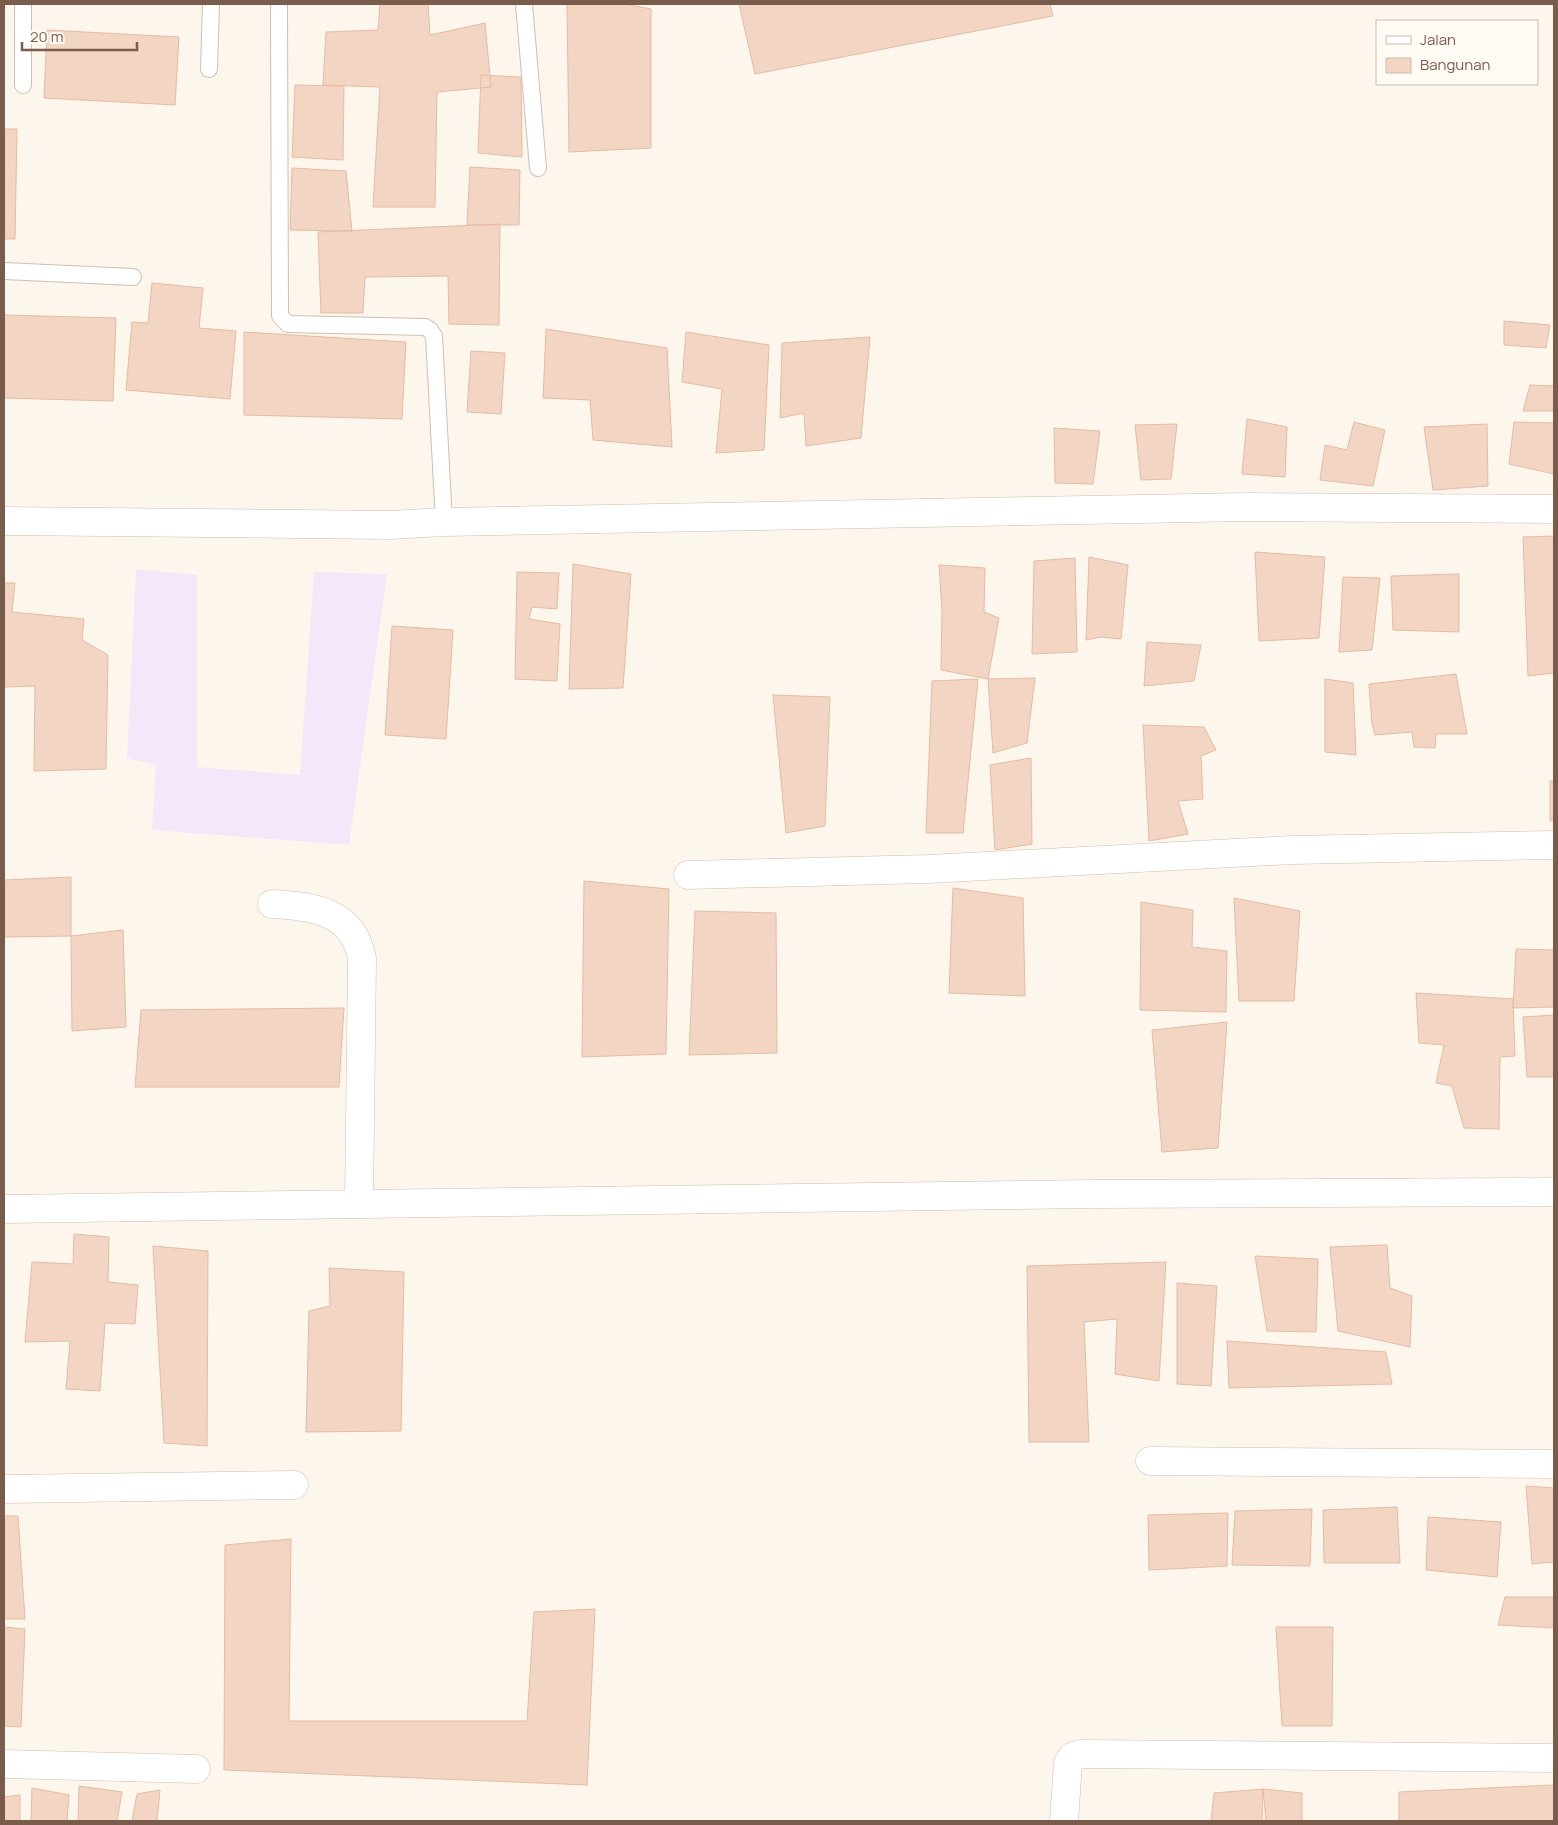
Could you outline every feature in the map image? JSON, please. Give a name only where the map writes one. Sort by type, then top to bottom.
[{"type":"street","points":[[4,521],[390,525],[444,522],[1249,507],[1554,509]]},
{"type":"street","points":[[688,875],[928,869],[1292,850],[1554,845]]},
{"type":"street","points":[[272,904],[296,905],[340,919],[351,931],[360,946],[362,959],[359,1204]]},
{"type":"street","points":[[4,1209],[1094,1194],[1554,1192]]},
{"type":"street","points":[[1150,1462],[1554,1464]]},
{"type":"street","points":[[4,1489],[294,1485]]},
{"type":"street","points":[[1064,1821],[1068,1763],[1073,1756],[1080,1754],[1554,1758]]},
{"type":"street","points":[[4,1764],[196,1770]]},
{"type":"lane","points":[[23,4],[23,85]]},
{"type":"lane","points":[[208,70],[211,4]]},
{"type":"lane","points":[[279,4],[280,316],[288,324],[425,327],[432,332],[444,522]]},
{"type":"lane","points":[[524,4],[538,168]]},
{"type":"lane","points":[[4,271],[133,277]]},
{"type":"shaded area","points":[[136,569],[197,575],[197,767],[300,775],[314,572],[387,574],[349,845],[152,830],[156,765],[127,758]]},
{"type":"building","points":[[380,4],[428,4],[430,35],[485,23],[491,87],[437,92],[435,207],[373,207],[380,87],[323,85],[326,32],[378,30]]},
{"type":"building","points":[[567,4],[625,4],[651,9],[651,148],[569,152]]},
{"type":"building","points":[[739,4],[1050,4],[1053,16],[755,74]]},
{"type":"building","points":[[47,30],[179,37],[175,105],[44,98]]},
{"type":"building","points":[[481,75],[521,77],[522,157],[478,153]]},
{"type":"building","points":[[295,85],[344,86],[343,160],[292,157]]},
{"type":"building","points":[[4,129],[17,129],[15,239],[4,239]]},
{"type":"building","points":[[470,167],[520,170],[519,225],[467,225]]},
{"type":"building","points":[[292,168],[346,171],[352,231],[290,230]]},
{"type":"building","points":[[500,224],[499,325],[449,324],[448,276],[365,277],[363,313],[321,313],[318,232]]},
{"type":"building","points":[[152,283],[203,288],[199,328],[236,331],[230,399],[126,390],[132,322],[148,323]]},
{"type":"building","points":[[4,315],[116,318],[113,401],[4,398]]},
{"type":"building","points":[[1504,321],[1550,325],[1546,348],[1504,345]]},
{"type":"building","points":[[546,329],[667,348],[672,447],[593,440],[590,400],[543,398]]},
{"type":"building","points":[[244,332],[406,342],[402,419],[244,415]]},
{"type":"building","points":[[686,332],[769,345],[764,450],[716,453],[722,389],[682,382]]},
{"type":"building","points":[[870,337],[861,438],[806,446],[804,413],[780,418],[782,343]]},
{"type":"building","points":[[471,351],[505,353],[501,414],[467,412]]},
{"type":"building","points":[[1530,385],[1554,386],[1554,411],[1523,411]]},
{"type":"building","points":[[1247,419],[1287,427],[1285,477],[1242,474]]},
{"type":"building","points":[[1354,422],[1385,430],[1373,486],[1320,480],[1325,445],[1347,450]]},
{"type":"building","points":[[1514,422],[1554,423],[1554,474],[1509,464]]},
{"type":"building","points":[[1177,424],[1171,479],[1141,480],[1135,425]]},
{"type":"building","points":[[1487,424],[1488,486],[1433,490],[1424,427]]},
{"type":"building","points":[[1054,428],[1100,431],[1093,484],[1055,483]]},
{"type":"building","points":[[1554,536],[1554,673],[1528,676],[1523,537]]},
{"type":"building","points":[[1255,552],[1325,557],[1319,638],[1259,641]]},
{"type":"building","points":[[1089,557],[1128,565],[1121,639],[1101,637],[1086,640]]},
{"type":"building","points":[[1075,558],[1077,652],[1032,654],[1034,561]]},
{"type":"building","points":[[573,564],[631,574],[623,688],[569,689]]},
{"type":"building","points":[[939,565],[985,568],[984,612],[999,618],[988,679],[941,670],[942,610]]},
{"type":"building","points":[[517,572],[559,573],[557,609],[532,607],[529,619],[560,624],[557,681],[515,679]]},
{"type":"building","points":[[1459,574],[1459,632],[1393,630],[1391,576]]},
{"type":"building","points":[[1343,577],[1380,578],[1372,650],[1339,652]]},
{"type":"building","points":[[4,583],[15,583],[12,612],[84,619],[82,640],[108,655],[106,769],[34,771],[35,686],[4,687]]},
{"type":"building","points":[[392,626],[453,630],[446,739],[385,735]]},
{"type":"building","points":[[1147,642],[1201,645],[1194,681],[1144,686]]},
{"type":"building","points":[[1456,674],[1467,734],[1436,734],[1435,748],[1414,747],[1412,732],[1375,735],[1372,724],[1369,684]]},
{"type":"building","points":[[1035,678],[1027,743],[993,753],[988,679]]},
{"type":"building","points":[[978,679],[963,833],[926,833],[932,681]]},
{"type":"building","points":[[1325,679],[1353,683],[1356,755],[1325,752]]},
{"type":"building","points":[[773,695],[830,697],[825,826],[786,833]]},
{"type":"building","points":[[1143,725],[1204,727],[1216,750],[1201,756],[1203,799],[1178,801],[1188,834],[1149,841]]},
{"type":"building","points":[[1031,758],[1032,844],[995,850],[990,765]]},
{"type":"building","points":[[1550,781],[1554,781],[1554,821],[1550,821]]},
{"type":"building","points":[[71,877],[71,936],[4,937],[4,880]]},
{"type":"building","points":[[584,881],[669,889],[666,1054],[582,1057]]},
{"type":"building","points":[[953,888],[1023,898],[1025,996],[949,993]]},
{"type":"building","points":[[1234,898],[1300,911],[1294,1001],[1239,1001]]},
{"type":"building","points":[[1141,902],[1193,910],[1192,947],[1227,951],[1226,1012],[1140,1010]]},
{"type":"building","points":[[695,911],[776,913],[777,1053],[689,1055]]},
{"type":"building","points":[[123,930],[126,1027],[72,1031],[71,936]]},
{"type":"building","points":[[1516,949],[1554,950],[1554,1007],[1513,1008]]},
{"type":"building","points":[[1416,993],[1513,999],[1515,1056],[1500,1057],[1499,1129],[1464,1128],[1452,1086],[1436,1083],[1444,1045],[1419,1043]]},
{"type":"building","points":[[344,1008],[339,1087],[135,1087],[141,1010]]},
{"type":"building","points":[[1554,1015],[1554,1077],[1527,1077],[1523,1017]]},
{"type":"building","points":[[1227,1022],[1218,1148],[1162,1152],[1152,1030]]},
{"type":"building","points":[[74,1234],[109,1237],[108,1282],[138,1285],[135,1324],[105,1323],[100,1391],[66,1389],[70,1341],[25,1342],[32,1262],[73,1264]]},
{"type":"building","points":[[1387,1245],[1390,1288],[1412,1296],[1410,1347],[1338,1331],[1330,1247]]},
{"type":"building","points":[[153,1246],[208,1251],[207,1446],[164,1443]]},
{"type":"building","points":[[1255,1256],[1318,1259],[1316,1332],[1267,1331]]},
{"type":"building","points":[[1166,1262],[1159,1381],[1115,1374],[1117,1319],[1084,1322],[1089,1442],[1029,1442],[1027,1266]]},
{"type":"building","points":[[329,1268],[404,1272],[401,1431],[306,1432],[309,1311],[330,1306]]},
{"type":"building","points":[[1177,1283],[1217,1286],[1211,1386],[1177,1384]]},
{"type":"building","points":[[1227,1341],[1386,1352],[1392,1384],[1229,1388]]},
{"type":"building","points":[[1526,1486],[1554,1488],[1554,1562],[1532,1564]]},
{"type":"building","points":[[1397,1507],[1400,1563],[1324,1563],[1323,1510]]},
{"type":"building","points":[[1312,1509],[1310,1566],[1232,1565],[1235,1511]]},
{"type":"building","points":[[1228,1513],[1227,1566],[1149,1570],[1148,1515]]},
{"type":"building","points":[[4,1516],[18,1516],[25,1619],[4,1619]]},
{"type":"building","points":[[1428,1517],[1501,1522],[1497,1577],[1426,1570]]},
{"type":"building","points":[[291,1539],[289,1721],[527,1721],[534,1612],[595,1609],[587,1785],[224,1770],[225,1545]]},
{"type":"building","points":[[1505,1597],[1554,1597],[1554,1628],[1498,1625]]},
{"type":"building","points":[[4,1627],[25,1629],[21,1727],[4,1726]]},
{"type":"building","points":[[1276,1627],[1333,1627],[1332,1726],[1282,1726]]},
{"type":"building","points":[[1554,1785],[1554,1821],[1399,1821],[1399,1792]]},
{"type":"building","points":[[79,1786],[122,1792],[117,1821],[78,1821]]},
{"type":"building","points":[[32,1788],[69,1795],[67,1821],[31,1821]]},
{"type":"building","points":[[1263,1789],[1262,1821],[1211,1821],[1214,1793]]},
{"type":"building","points":[[1263,1789],[1302,1793],[1302,1821],[1266,1821]]},
{"type":"building","points":[[160,1790],[157,1821],[132,1821],[137,1794]]},
{"type":"building","points":[[20,1795],[20,1821],[4,1821],[4,1797]]}]
